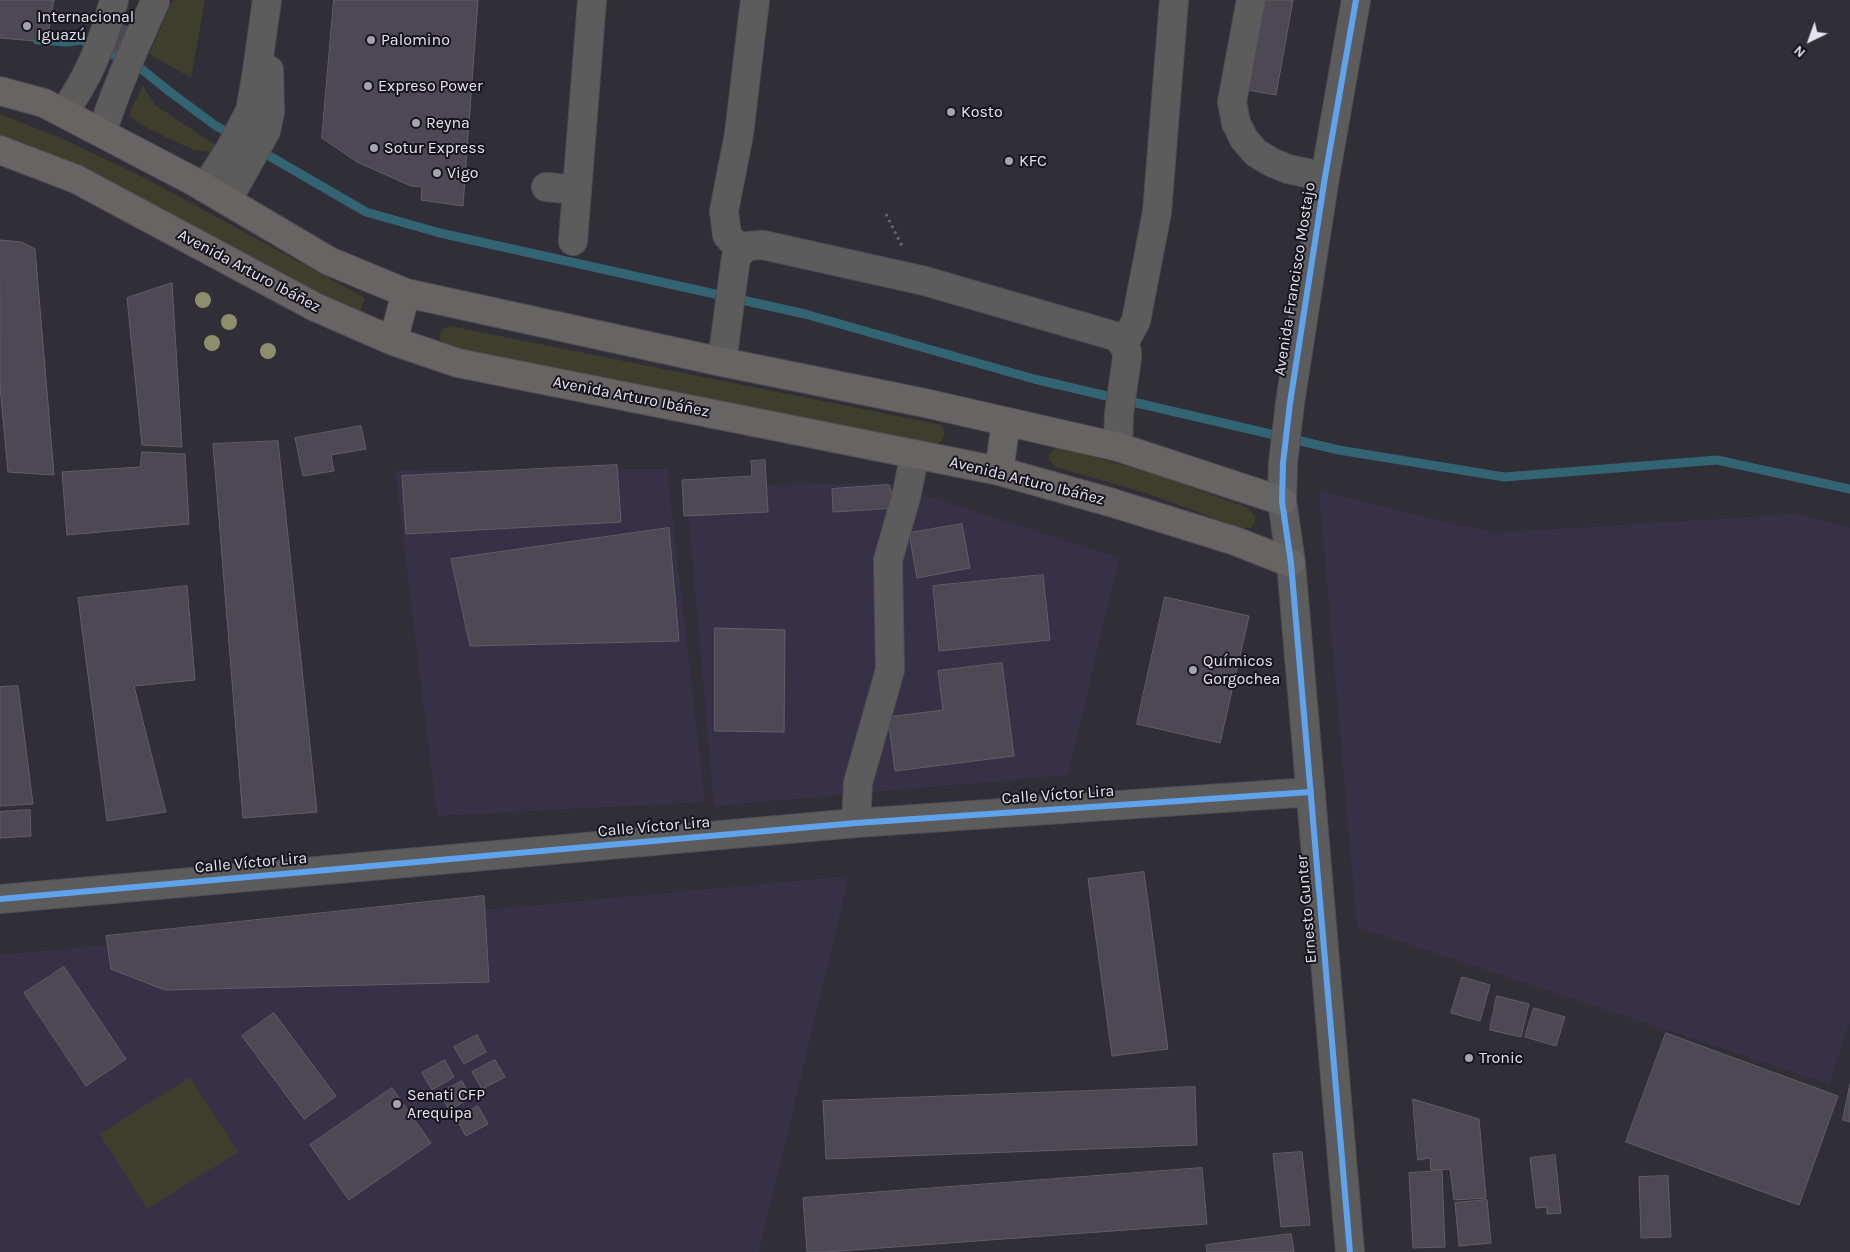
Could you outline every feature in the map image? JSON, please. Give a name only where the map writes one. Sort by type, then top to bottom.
[{"type":"main road","points":[[0,91],[44,104],[216,194],[330,260],[406,293],[722,362],[925,403],[1118,447],[1282,501]]},
{"type":"main road","name":"Avenida Arturo Ibáñez","points":[[0,150],[76,179],[315,307],[393,341],[458,363],[999,471],[1235,541],[1292,563]]},
{"type":"main road","points":[[393,341],[406,293]]},
{"type":"main road","points":[[999,471],[1006,422]]},
{"type":"street","points":[[62,113],[77,94],[89,70],[106,32],[114,0]]},
{"type":"street","points":[[573,241],[592,0]]},
{"type":"street","points":[[738,254],[727,235],[724,211],[739,134],[755,0]]},
{"type":"street","points":[[1118,447],[1119,414],[1126,351],[1136,321],[1156,212],[1174,0]]},
{"type":"street","points":[[1251,0],[1232,102],[1236,123],[1244,139],[1256,153],[1264,158],[1288,169],[1325,176]]},
{"type":"street","name":"Avenida Francisco Mostajo","points":[[1292,563],[1282,501],[1283,463],[1290,403],[1325,176],[1356,0]]},
{"type":"street","points":[[102,133],[120,82],[154,1]]},
{"type":"street","points":[[216,194],[256,125],[256,78],[266,6]]},
{"type":"street","points":[[552,178],[577,190]]},
{"type":"street","points":[[722,362],[738,254],[747,246],[763,245],[925,281],[1118,337],[1126,351]]},
{"type":"street","points":[[856,823],[858,783],[890,670],[888,560],[906,497],[915,454]]},
{"type":"street","name":"Ernesto Gunter","points":[[1292,563],[1350,1252]]},
{"type":"street","name":"Calle Víctor Lira","points":[[0,899],[856,823],[1311,792]]},
{"type":"path","points":[[886,214],[902,247],[906,251]]},
{"type":"shaded area","points":[[667,469],[705,802],[437,816],[395,471]]},
{"type":"shaded area","points":[[887,483],[1119,558],[1068,775],[714,806],[686,486]]},
{"type":"shaded area","points":[[1319,491],[1494,533],[1797,514],[1850,528],[1850,1020],[1829,1084],[1357,927]]},
{"type":"shaded area","name":"Senati CFP Arequipa","points":[[849,876],[759,1252],[0,1252],[0,955]]},
{"type":"green space","points":[[173,0],[205,0],[191,78],[149,54]]},
{"type":"green space","points":[[143,86],[155,105],[217,146],[210,152],[194,150],[138,123],[130,116],[130,111]]},
{"type":"green space","points":[[0,114],[61,138],[147,179],[365,298],[358,316],[0,137]]},
{"type":"green space","points":[[450,326],[942,425],[945,432],[942,441],[935,444],[447,346],[441,342],[439,335],[443,329]]},
{"type":"green space","points":[[1057,446],[1160,476],[1248,508],[1255,516],[1255,523],[1251,528],[1240,528],[1152,495],[1056,467],[1049,460],[1049,454]]},
{"type":"green space","points":[[190,1077],[238,1152],[147,1209],[100,1134]]},
{"type":"building","points":[[0,0],[54,0],[47,42],[0,38]]},
{"type":"building","points":[[334,0],[478,0],[463,206],[421,200],[422,187],[411,186],[357,162],[322,138]]},
{"type":"building","points":[[1264,0],[1293,0],[1276,95],[1248,90]]},
{"type":"building","points":[[122,25],[133,29],[122,56],[112,52]]},
{"type":"building","points":[[0,240],[22,242],[35,249],[54,475],[8,472],[0,386]]},
{"type":"building","points":[[172,283],[182,447],[142,445],[127,298]]},
{"type":"building","points":[[361,426],[366,449],[331,455],[334,471],[303,476],[295,438]]},
{"type":"building","points":[[278,441],[317,812],[243,818],[213,444]]},
{"type":"building","points":[[142,452],[185,454],[189,524],[67,535],[62,472],[140,467]]},
{"type":"building","points":[[765,460],[768,512],[684,516],[682,480],[752,476],[751,461]]},
{"type":"building","points":[[617,465],[621,522],[406,534],[402,476]]},
{"type":"building","points":[[889,485],[896,508],[833,512],[832,489]]},
{"type":"building","points":[[962,524],[970,568],[917,578],[909,533]]},
{"type":"building","points":[[669,528],[679,641],[470,646],[451,559]]},
{"type":"building","points":[[1043,575],[1050,640],[939,651],[933,586]]},
{"type":"building","points":[[187,586],[195,680],[134,686],[166,812],[107,821],[78,598]]},
{"type":"building","name":"Químicos Gorgochea","points":[[1165,597],[1249,616],[1220,743],[1137,724]]},
{"type":"building","points":[[715,628],[785,630],[784,732],[715,731]]},
{"type":"building","points":[[1002,663],[1014,756],[895,771],[888,717],[943,710],[938,671]]},
{"type":"building","points":[[18,686],[33,804],[0,806],[0,687]]},
{"type":"building","points":[[30,810],[31,836],[0,838],[0,812]]},
{"type":"building","points":[[1144,872],[1168,1049],[1112,1056],[1088,879]]},
{"type":"building","points":[[484,896],[489,982],[165,990],[111,969],[106,936]]},
{"type":"building","points":[[64,967],[126,1059],[86,1086],[24,993]]},
{"type":"building","points":[[1462,977],[1490,985],[1480,1021],[1451,1013]]},
{"type":"building","points":[[1497,996],[1529,1004],[1521,1037],[1490,1030]]},
{"type":"building","points":[[1534,1008],[1565,1017],[1556,1046],[1525,1037]]},
{"type":"building","points":[[274,1013],[336,1096],[304,1119],[242,1036]]},
{"type":"building","points":[[1666,1033],[1838,1096],[1799,1205],[1626,1142]]},
{"type":"building","points":[[477,1035],[486,1052],[464,1064],[454,1047]]},
{"type":"building","points":[[445,1060],[454,1077],[432,1090],[422,1073]]},
{"type":"building","points":[[495,1060],[505,1077],[482,1089],[472,1072]]},
{"type":"building","points":[[462,1081],[471,1098],[449,1110],[440,1093]]},
{"type":"building","points":[[1850,1084],[1850,1122],[1843,1120]]},
{"type":"building","points":[[1195,1087],[1197,1145],[826,1159],[823,1101]]},
{"type":"building","points":[[392,1088],[431,1143],[349,1200],[310,1145]]},
{"type":"building","points":[[1413,1099],[1479,1119],[1486,1198],[1454,1200],[1450,1169],[1431,1170],[1430,1158],[1418,1160]]},
{"type":"building","points":[[478,1106],[488,1124],[466,1136],[456,1118]]},
{"type":"building","points":[[1302,1152],[1310,1225],[1281,1227],[1273,1154]]},
{"type":"building","points":[[1555,1155],[1561,1213],[1547,1214],[1547,1207],[1536,1208],[1530,1158]]},
{"type":"building","points":[[1202,1168],[1207,1224],[807,1252],[803,1198]]},
{"type":"building","points":[[1442,1171],[1445,1247],[1413,1248],[1409,1173]]},
{"type":"building","points":[[1668,1176],[1671,1237],[1641,1238],[1639,1177]]},
{"type":"building","points":[[1487,1200],[1491,1243],[1459,1246],[1455,1203]]},
{"type":"building","points":[[1291,1234],[1294,1252],[1207,1252],[1206,1245]]},
{"type":"waterway","points":[[37,40],[67,42],[81,40],[139,67],[216,126],[233,135]]},
{"type":"waterway","points":[[259,150],[366,212],[440,233],[805,314],[1034,379],[1339,450],[1504,477],[1717,460],[1850,489]]},
{"type":"cycle path","points":[[1350,1252],[1291,563],[1282,501],[1283,463],[1290,403],[1325,177],[1356,0]]},
{"type":"cycle path","points":[[0,899],[856,823],[1311,792]]},
{"type":"place","name":"Internacional Iguazú","points":[[27,26]]},
{"type":"place","name":"Palomino","points":[[371,40]]},
{"type":"place","name":"Expreso Power","points":[[368,86]]},
{"type":"place","name":"Kosto","points":[[951,112]]},
{"type":"place","name":"Reyna","points":[[416,123]]},
{"type":"place","name":"Sotur Express","points":[[374,148]]},
{"type":"place","name":"KFC","points":[[1009,161]]},
{"type":"place","name":"Vigo","points":[[437,173]]},
{"type":"place","name":"Químicos Gorgochea","points":[[1193,670]]},
{"type":"place","name":"Tronic","points":[[1469,1058]]},
{"type":"place","name":"Senati CFP Arequipa","points":[[397,1104]]}]
